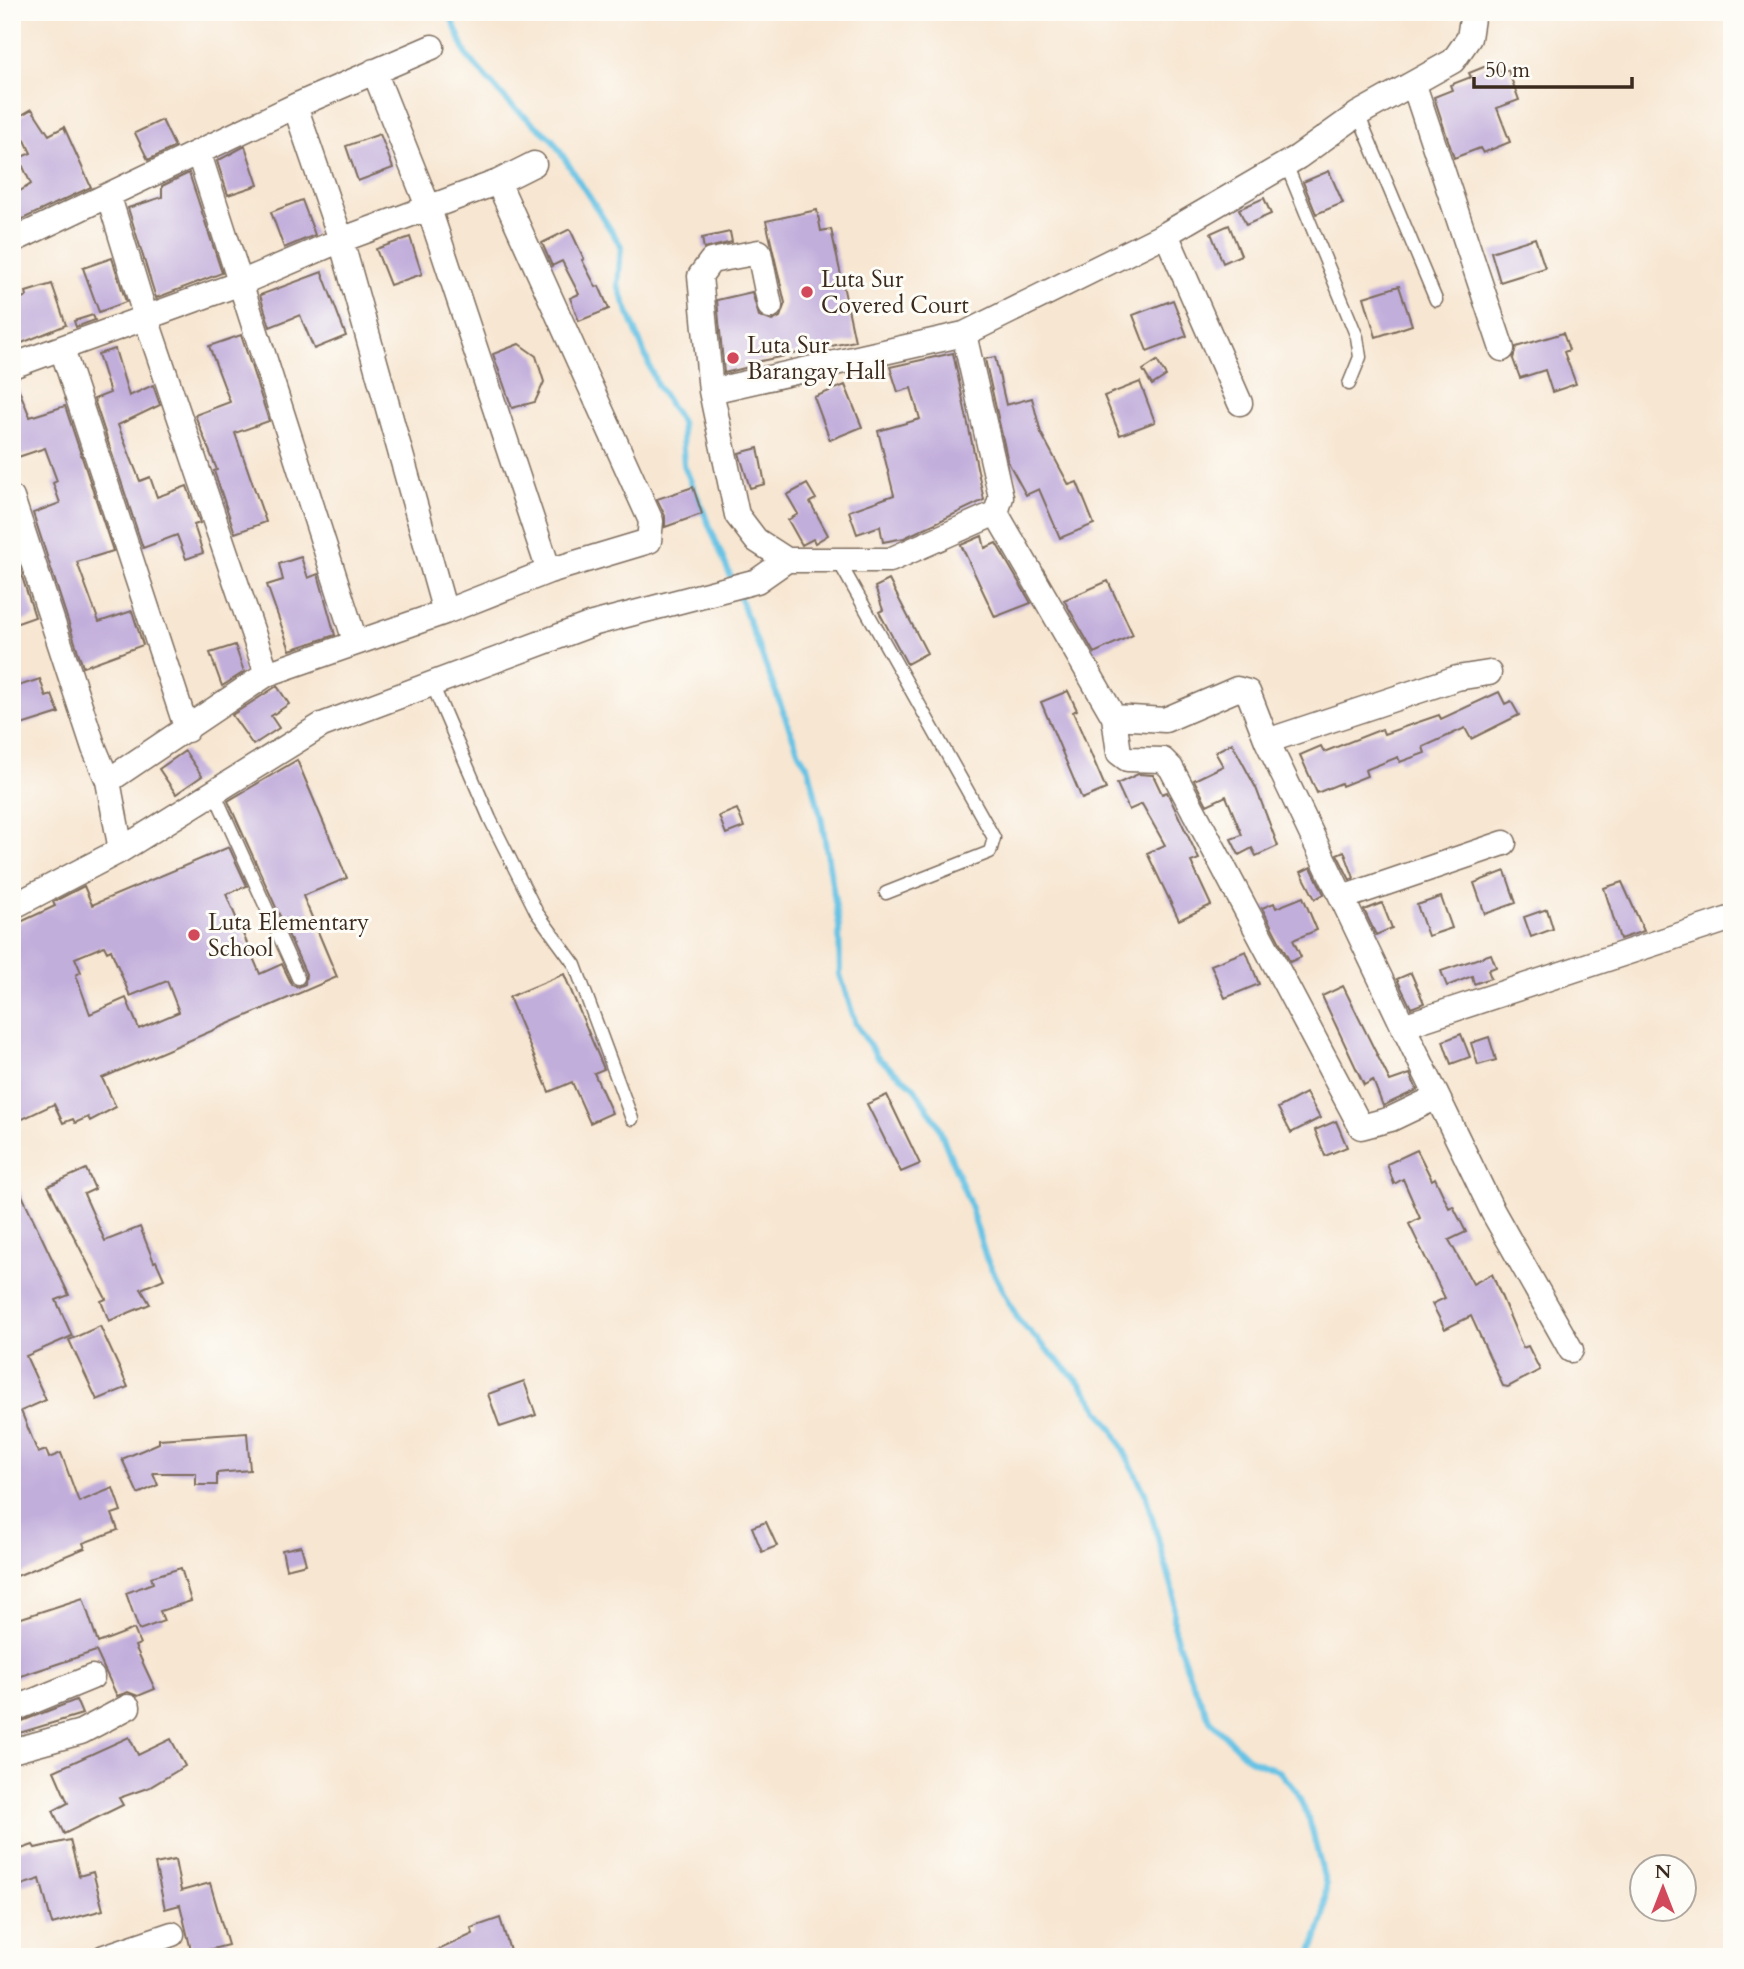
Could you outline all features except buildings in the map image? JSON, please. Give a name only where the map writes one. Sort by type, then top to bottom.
[{"type":"street","points":[[711,391],[964,334],[1166,234],[1286,164],[1359,114],[1453,61],[1469,38],[1473,12]]},
{"type":"street","points":[[12,241],[295,106],[432,47]]},
{"type":"street","points":[[374,71],[429,209],[549,571]]},
{"type":"street","points":[[1414,85],[1502,349]]},
{"type":"street","points":[[295,106],[341,240],[444,612]]},
{"type":"street","points":[[199,154],[238,284],[355,641]]},
{"type":"street","points":[[12,366],[238,284],[341,240],[498,182],[534,164]]},
{"type":"street","points":[[108,781],[267,674],[444,612],[549,571],[649,541],[651,521],[498,182]]},
{"type":"street","points":[[109,197],[146,318],[267,674]]},
{"type":"street","points":[[1166,234],[1240,404]]},
{"type":"street","points":[[769,306],[759,252],[711,261],[704,268],[700,276],[701,295],[711,391],[737,515],[756,540],[787,560],[890,560],[996,513]]},
{"type":"street","points":[[964,334],[1001,497],[996,513],[1115,717],[1119,753],[1127,759],[1163,760],[1171,768],[1361,1127],[1391,1119],[1437,1097]]},
{"type":"street","points":[[62,349],[187,730]]},
{"type":"street","points":[[12,498],[94,748],[108,781],[121,849]]},
{"type":"street","points":[[12,907],[121,849],[322,725],[592,624],[757,581],[787,560]]},
{"type":"street","points":[[1267,741],[1457,678],[1489,673]]},
{"type":"street","points":[[1115,717],[1165,720],[1237,689],[1248,692],[1267,741],[1493,1212],[1571,1350]]},
{"type":"street","points":[[1342,898],[1504,843]]},
{"type":"street","points":[[1403,1026],[1732,918]]},
{"type":"street","points":[[12,1710],[92,1677]]},
{"type":"street","points":[[12,1751],[81,1732],[128,1707]]},
{"type":"street","points":[[104,1957],[172,1934]]},
{"type":"lane","points":[[1359,114],[1436,300]]},
{"type":"lane","points":[[1286,164],[1357,337],[1360,357],[1349,384]]},
{"type":"lane","points":[[838,560],[994,838],[990,852],[886,893]]},
{"type":"lane","points":[[432,684],[490,819],[537,913],[575,965],[632,1119]]},
{"type":"lane","points":[[214,792],[298,978]]},
{"type":"waterway","points":[[449,12],[467,56],[510,104],[552,139],[621,246],[618,286],[657,385],[681,422],[684,465],[732,580]]},
{"type":"waterway","points":[[738,593],[799,753],[809,769],[822,822],[839,926],[840,975],[856,1024],[877,1057],[913,1086],[937,1123],[969,1202],[986,1258],[1019,1321],[1081,1384],[1114,1431],[1145,1493],[1174,1594],[1174,1630],[1190,1677],[1211,1722],[1249,1759],[1279,1771],[1296,1791],[1309,1819],[1326,1885],[1324,1917],[1310,1957]]},
{"type":"place","name":"Luta Sur Covered Court","points":[[807,292]]},
{"type":"place","name":"Luta Sur Barangay Hall","points":[[733,358]]},
{"type":"place","name":"Luta Elementary School","points":[[194,935]]}]
